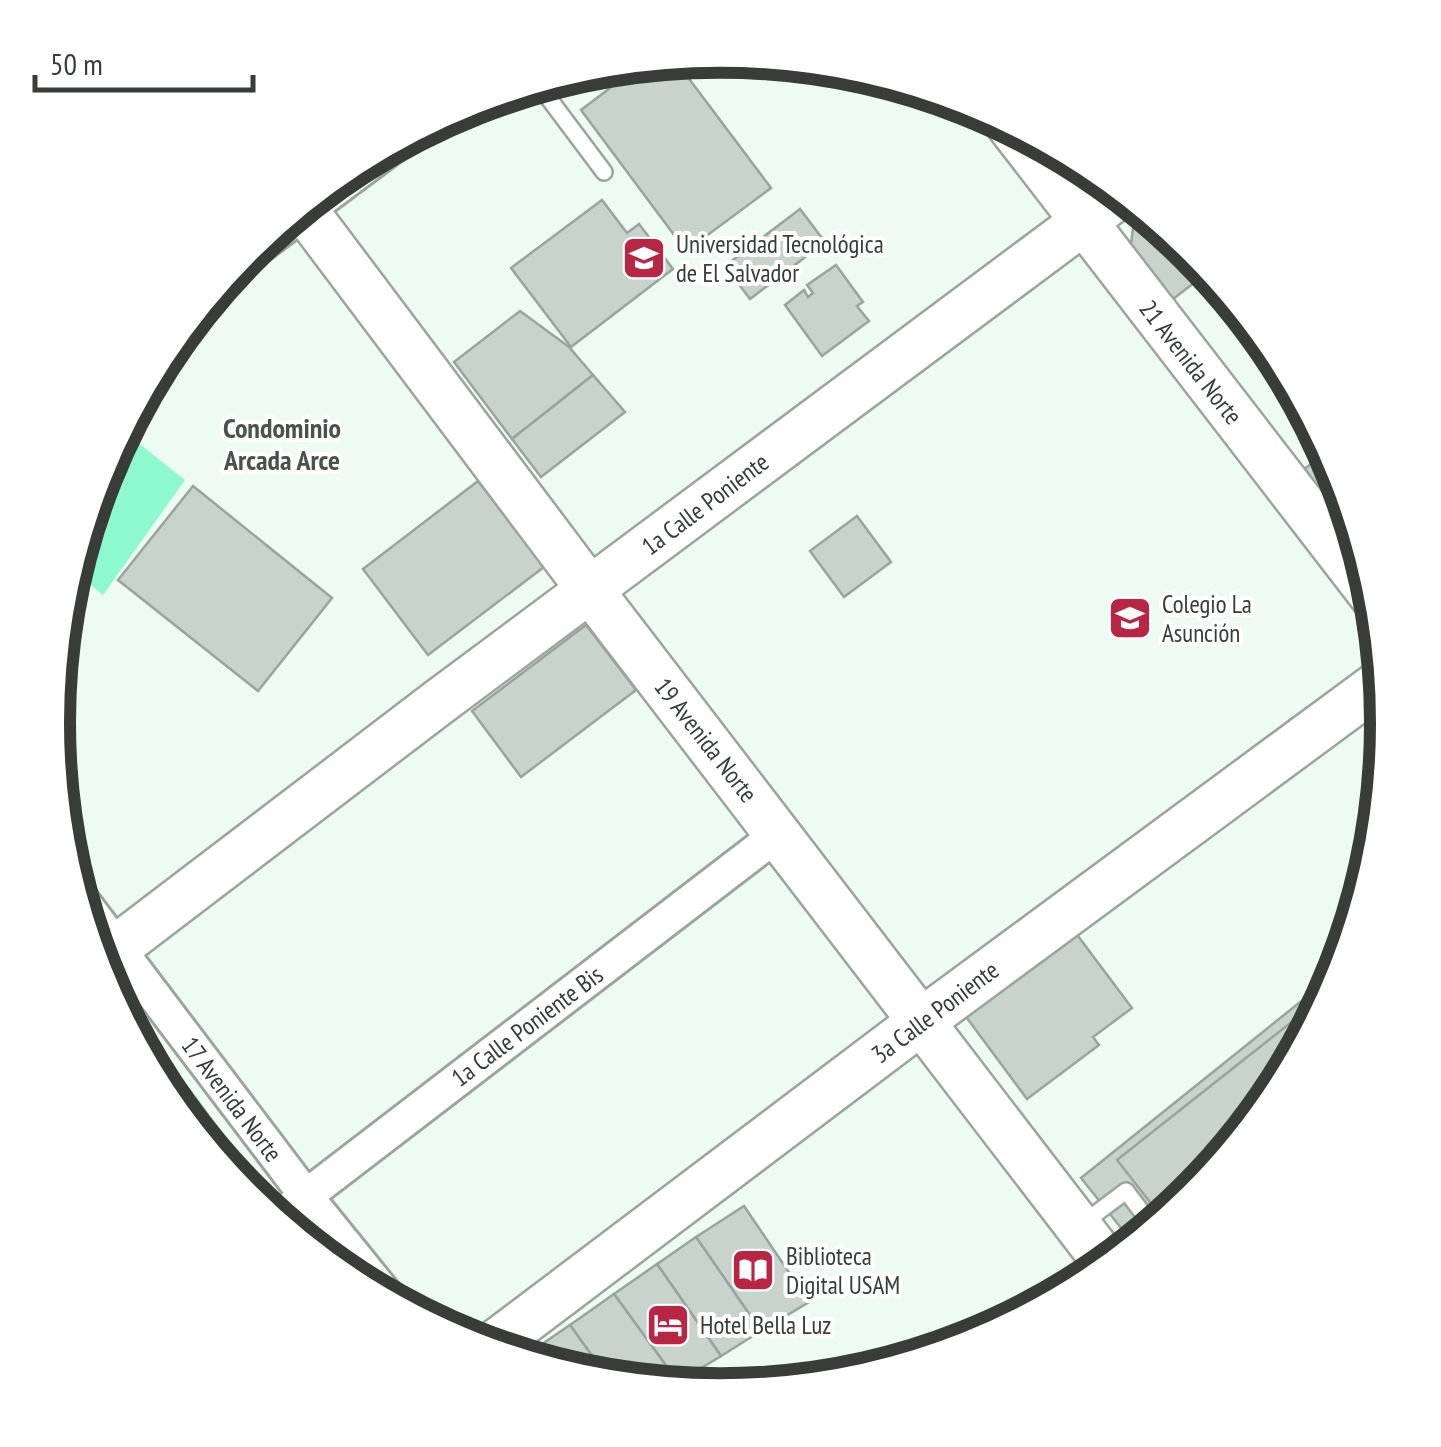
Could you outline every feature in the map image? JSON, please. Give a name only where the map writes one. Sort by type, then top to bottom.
[{"type":"street","name":"21 Avenida Norte","points":[[1030,151],[1352,570]]},
{"type":"street","name":"1a Calle Poniente","points":[[112,952],[439,702],[1110,203]]},
{"type":"street","name":"19 Avenida Norte","points":[[311,219],[1098,1253]]},
{"type":"street","name":"3a Calle Poniente","points":[[504,1336],[1370,690]]},
{"type":"street","name":"1a Calle Poniente Bis","points":[[288,1210],[778,834]]},
{"type":"street","name":"17 Avenida Norte","points":[[118,967],[363,1267]]},
{"type":"lane","points":[[547,96],[604,172]]},
{"type":"lane","points":[[1078,1227],[1126,1191],[1145,1216]]},
{"type":"green space","points":[[135,441],[185,480],[103,595],[86,581],[105,514]]},
{"type":"building","points":[[685,74],[771,188],[686,251],[581,110],[619,81]]},
{"type":"building","points":[[602,200],[627,233],[639,224],[673,269],[571,347],[511,268]]},
{"type":"building","points":[[800,209],[825,242],[750,299],[725,266]]},
{"type":"building","points":[[1138,225],[1149,234],[1196,281],[1173,299],[1131,244],[1133,228]]},
{"type":"building","points":[[836,265],[863,302],[857,306],[869,321],[822,356],[785,305],[804,290],[808,297],[813,293],[807,285]]},
{"type":"building","points":[[520,311],[569,347],[593,375],[512,439],[454,362]]},
{"type":"building","points":[[593,375],[625,412],[541,477],[512,439]]},
{"type":"building","points":[[1315,461],[1334,509],[1303,470]]},
{"type":"building","points":[[478,481],[544,567],[428,655],[363,569]]},
{"type":"building","points":[[193,486],[332,598],[258,691],[118,580]]},
{"type":"building","points":[[857,516],[891,562],[844,597],[810,551]]},
{"type":"building","points":[[586,625],[636,690],[521,777],[472,711]]},
{"type":"building","points":[[1072,928],[1132,1008],[1093,1037],[1099,1045],[1027,1099],[961,1010]]},
{"type":"building","points":[[1312,992],[1284,1049],[1237,1119],[1180,1183],[1125,1233],[1081,1178]]},
{"type":"building","points":[[1303,1013],[1237,1119],[1154,1208],[1117,1160]]},
{"type":"building","points":[[162,1057],[191,1092],[187,1095],[180,1085]]},
{"type":"building","points":[[191,1092],[211,1119],[207,1122],[187,1095]]},
{"type":"building","points":[[211,1119],[258,1180],[231,1152],[207,1122]]},
{"type":"building","name":"Biblioteca Digital USAM","points":[[744,1206],[809,1302],[761,1331],[696,1237]]},
{"type":"building","points":[[696,1237],[761,1331],[721,1356],[657,1264]]},
{"type":"building","name":"Hotel Bella Luz","points":[[657,1264],[721,1356],[692,1373],[671,1372],[614,1294]]},
{"type":"building","points":[[614,1294],[671,1372],[597,1362],[570,1325]]},
{"type":"building","points":[[570,1325],[597,1362],[552,1352],[537,1347]]},
{"type":"place","name":"Universidad Tecnológica de El Salvador","points":[[644,258]]},
{"type":"place","name":"Colegio La Asunción","points":[[1130,618]]},
{"type":"place","name":"Biblioteca Digital USAM","points":[[753,1270]]},
{"type":"place","name":"Hotel Bella Luz","points":[[668,1325]]},
{"type":"district","name":"Condominio Arcada Arce","points":[[282,443]]}]
